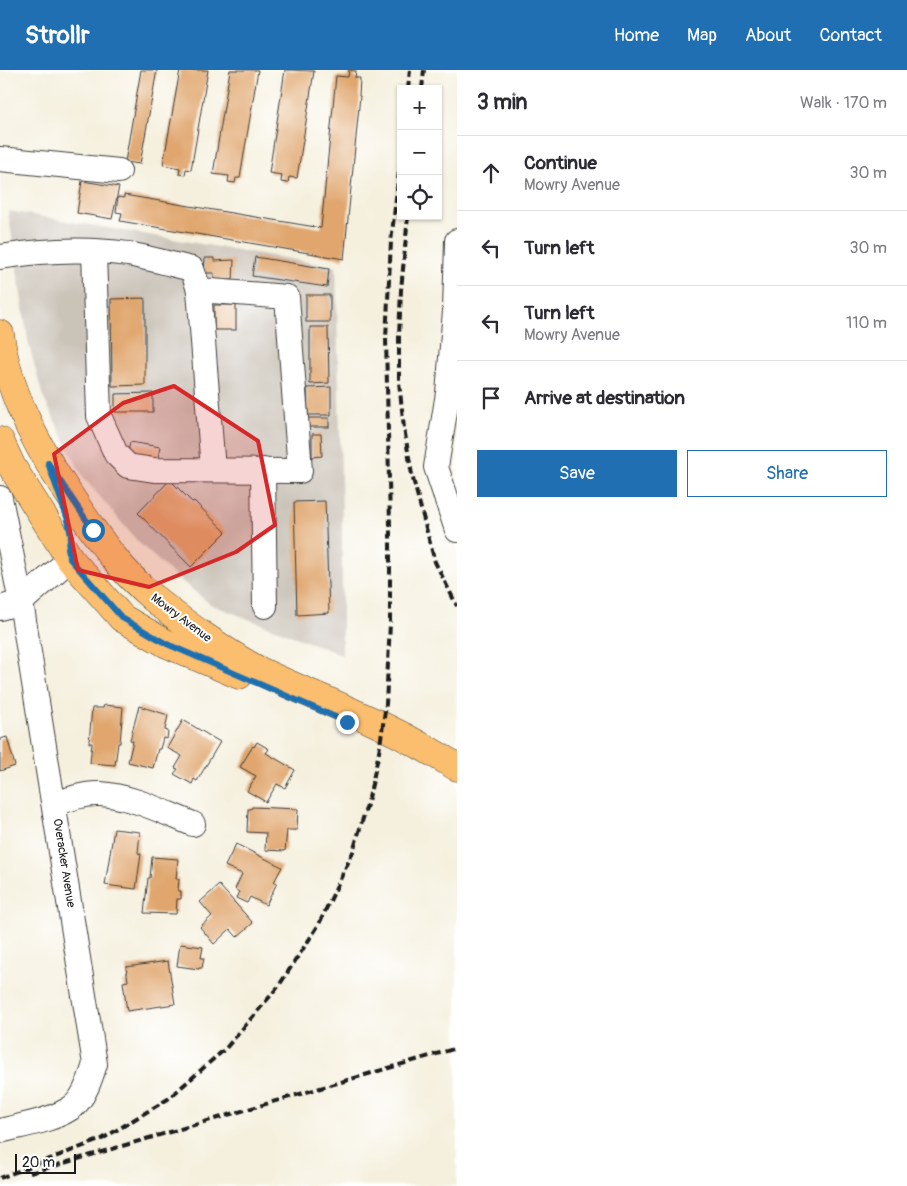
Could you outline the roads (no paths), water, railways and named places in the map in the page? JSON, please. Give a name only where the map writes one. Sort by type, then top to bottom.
[{"type":"main road","name":"Mowry Avenue","points":[[0,334],[3,356],[24,412],[48,463],[93,530],[115,559],[137,583],[163,607],[226,651],[260,670],[420,745],[457,767]]},
{"type":"main road","name":"Mowry Avenue","points":[[0,441],[12,467],[70,559],[122,618],[167,644],[347,722],[419,759],[457,784]]},
{"type":"main road","points":[[48,463],[68,520],[71,537],[68,548],[70,559],[77,554],[87,557],[140,604],[159,618],[226,651]]},
{"type":"street","points":[[0,159],[119,172]]},
{"type":"street","points":[[457,241],[455,311],[448,393],[436,467],[457,530]]},
{"type":"street","points":[[0,257],[84,250],[129,254],[192,269],[199,290],[213,470]]},
{"type":"street","points":[[94,251],[99,416],[116,454],[128,466],[154,470],[300,471],[287,297],[199,290]]},
{"type":"street","points":[[263,470],[265,606]]},
{"type":"street","points":[[0,498],[10,605]]},
{"type":"street","points":[[10,605],[70,559]]},
{"type":"street","name":"Overacker Avenue","points":[[0,1131],[47,1119],[73,1108],[89,1085],[95,1064],[54,804],[10,605]]},
{"type":"street","points":[[54,804],[75,797],[100,794],[137,802],[193,824]]},
{"type":"railway","points":[[408,85],[410,70]]},
{"type":"railway","points":[[422,85],[424,70]]},
{"type":"railway","points":[[0,1178],[102,1139],[168,1099],[226,1048],[278,987],[318,926],[353,852],[369,798],[379,752],[386,704],[390,623],[386,338],[391,242],[399,175]]},
{"type":"railway","points":[[408,220],[399,336],[399,382],[404,428],[412,475],[435,562],[457,606]]},
{"type":"railway","points":[[30,1173],[457,1048]]}]
